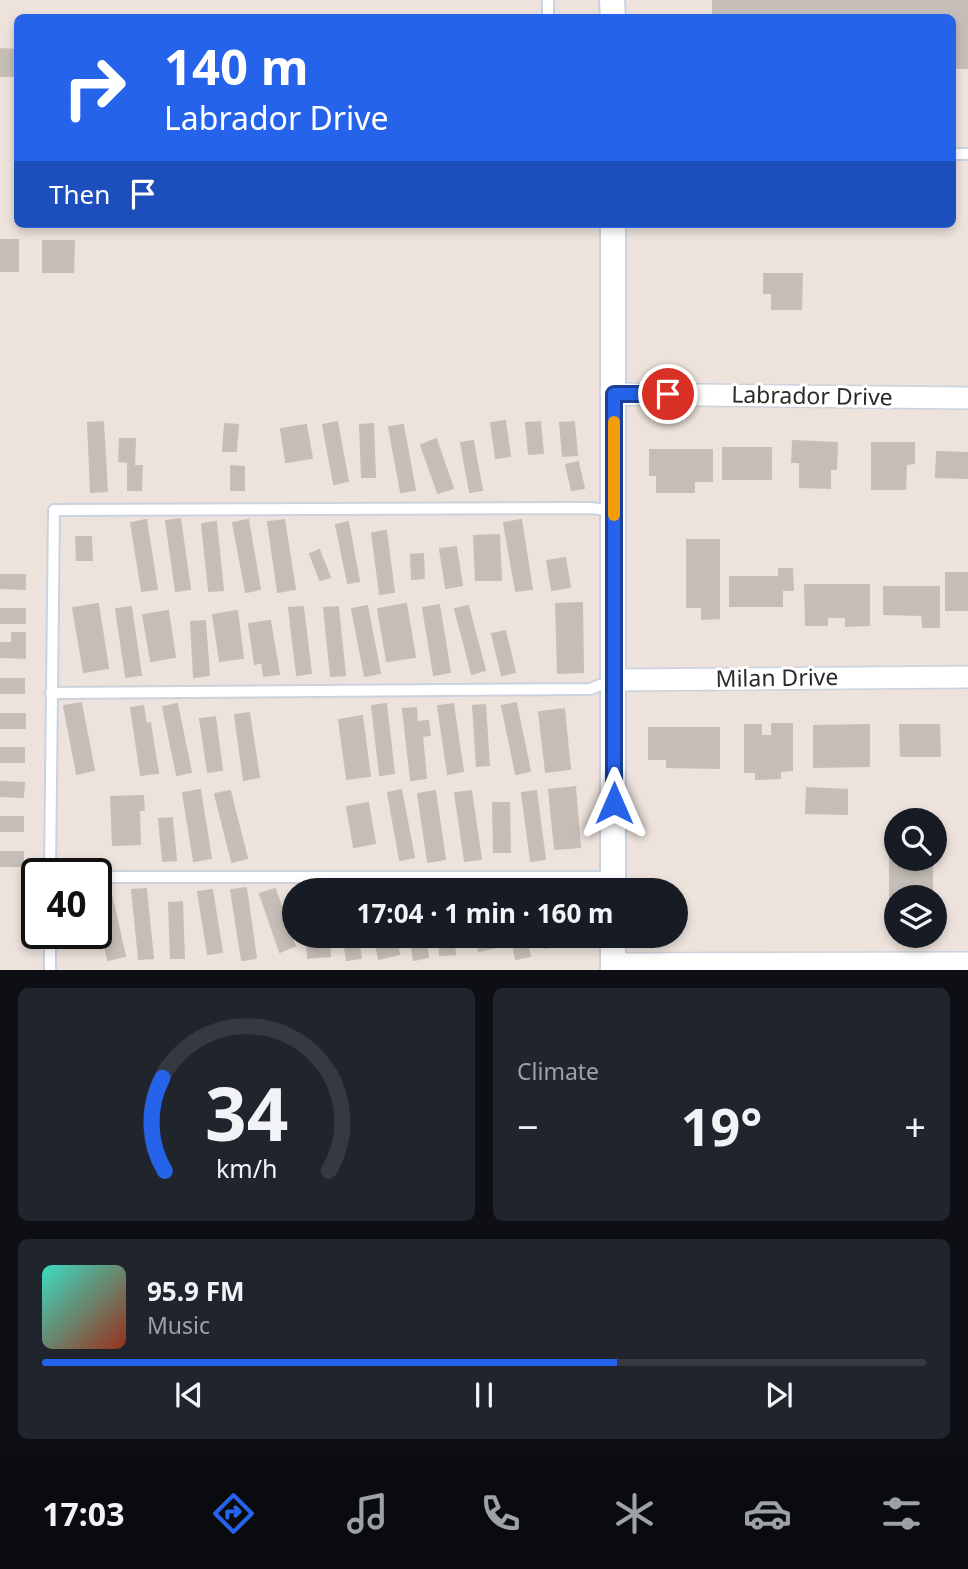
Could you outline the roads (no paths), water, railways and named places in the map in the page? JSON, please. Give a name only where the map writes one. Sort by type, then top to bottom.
[{"type":"street","points":[[613,228],[613,878]]},
{"type":"street","name":"Labrador Drive","points":[[614,394],[968,398]]},
{"type":"street","name":"Milan Drive","points":[[614,680],[968,677]]},
{"type":"street","points":[[613,948],[613,967],[968,963]]},
{"type":"lane","points":[[50,858],[54,510],[591,508],[614,511]]},
{"type":"lane","points":[[51,693],[590,689],[614,680]]},
{"type":"lane","points":[[112,877],[282,880]]},
{"type":"lane","points":[[50,949],[50,970]]}]
